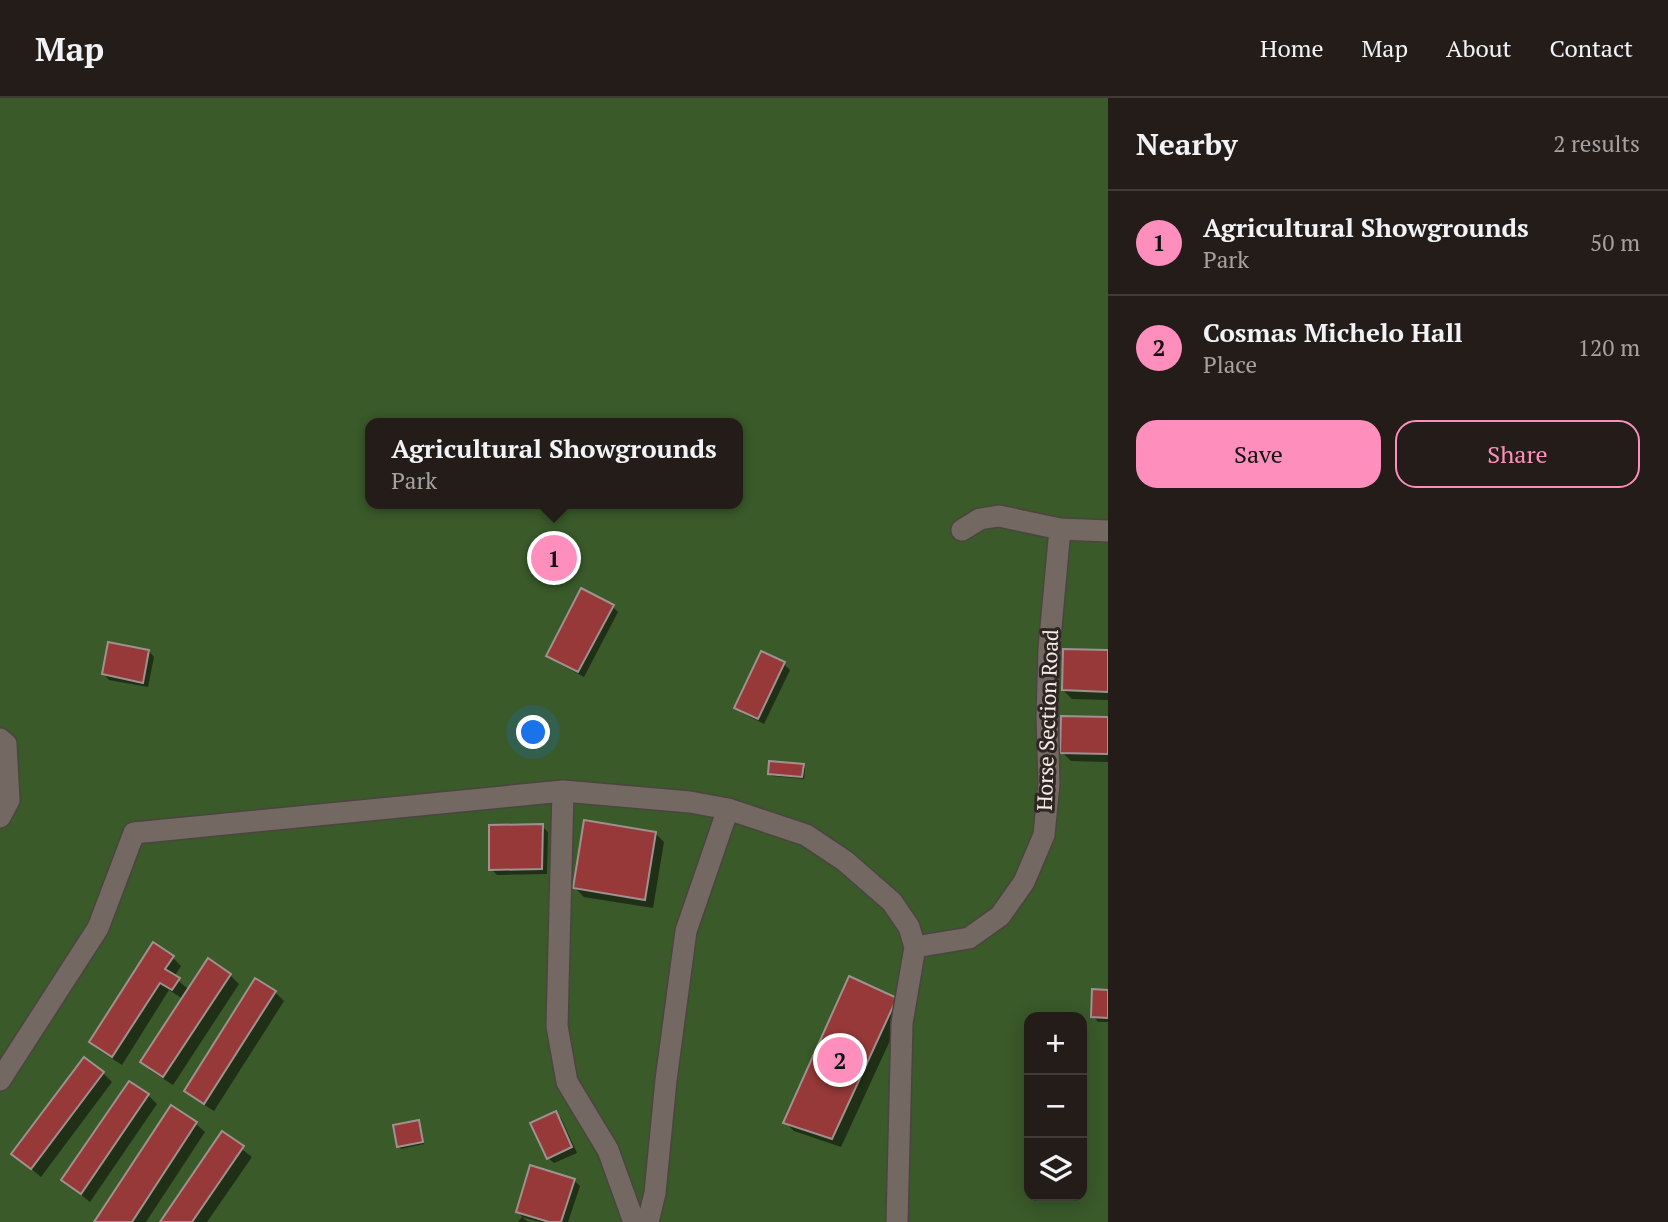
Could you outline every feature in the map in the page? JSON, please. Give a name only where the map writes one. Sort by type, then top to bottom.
[{"type":"lane","points":[[962,530],[980,519],[999,516],[1060,528],[1108,531]]},
{"type":"lane","name":"Horse Section Road","points":[[915,947],[969,938],[1000,916],[1024,882],[1044,835],[1049,784],[1049,649],[1060,528]]},
{"type":"lane","points":[[0,739],[6,744],[9,800],[0,817]]},
{"type":"lane","points":[[0,1080],[98,928],[134,833],[563,791],[690,802],[728,809],[806,835],[845,861],[892,902],[909,927],[915,947],[902,1023],[897,1222]]},
{"type":"lane","points":[[563,791],[557,1026],[567,1082],[608,1150],[635,1222]]},
{"type":"lane","points":[[648,1222],[655,1193],[666,1080],[686,931],[728,809]]},
{"type":"green space","points":[[0,98],[1108,98],[1108,1222],[0,1222]]},
{"type":"building","points":[[581,588],[614,605],[578,672],[546,656]]},
{"type":"building","points":[[108,642],[149,650],[143,683],[102,674]]},
{"type":"building","points":[[1063,649],[1108,650],[1108,692],[1062,690]]},
{"type":"building","points":[[761,651],[785,662],[758,719],[734,708]]},
{"type":"building","points":[[1061,716],[1108,717],[1108,754],[1060,753]]},
{"type":"building","points":[[769,761],[804,764],[802,777],[768,774]]},
{"type":"building","points":[[584,820],[656,832],[645,900],[573,888]]},
{"type":"building","points":[[543,824],[542,869],[489,870],[489,825]]},
{"type":"building","points":[[153,942],[174,956],[165,969],[180,978],[172,990],[160,983],[112,1057],[89,1042]]},
{"type":"building","points":[[208,958],[231,974],[163,1077],[140,1062]]},
{"type":"building","points":[[849,976],[897,998],[832,1139],[783,1123]]},
{"type":"building","points":[[255,978],[276,991],[204,1104],[184,1091]]},
{"type":"building","points":[[1092,989],[1108,990],[1108,1018],[1091,1017]]},
{"type":"building","points":[[84,1057],[104,1072],[31,1169],[11,1154]]},
{"type":"building","points":[[129,1081],[149,1094],[81,1194],[61,1180]]},
{"type":"building","points":[[171,1105],[197,1122],[132,1222],[94,1222]]},
{"type":"building","points":[[556,1111],[572,1147],[547,1159],[530,1123]]},
{"type":"building","points":[[419,1120],[423,1142],[397,1147],[393,1125]]},
{"type":"building","points":[[222,1131],[244,1146],[192,1222],[160,1222]]},
{"type":"building","points":[[530,1165],[575,1179],[561,1222],[549,1222],[516,1212]]},
{"type":"place","name":"Agricultural Showgrounds","points":[[554,558]]},
{"type":"place","name":"Cosmas Michelo Hall","points":[[840,1060]]}]
